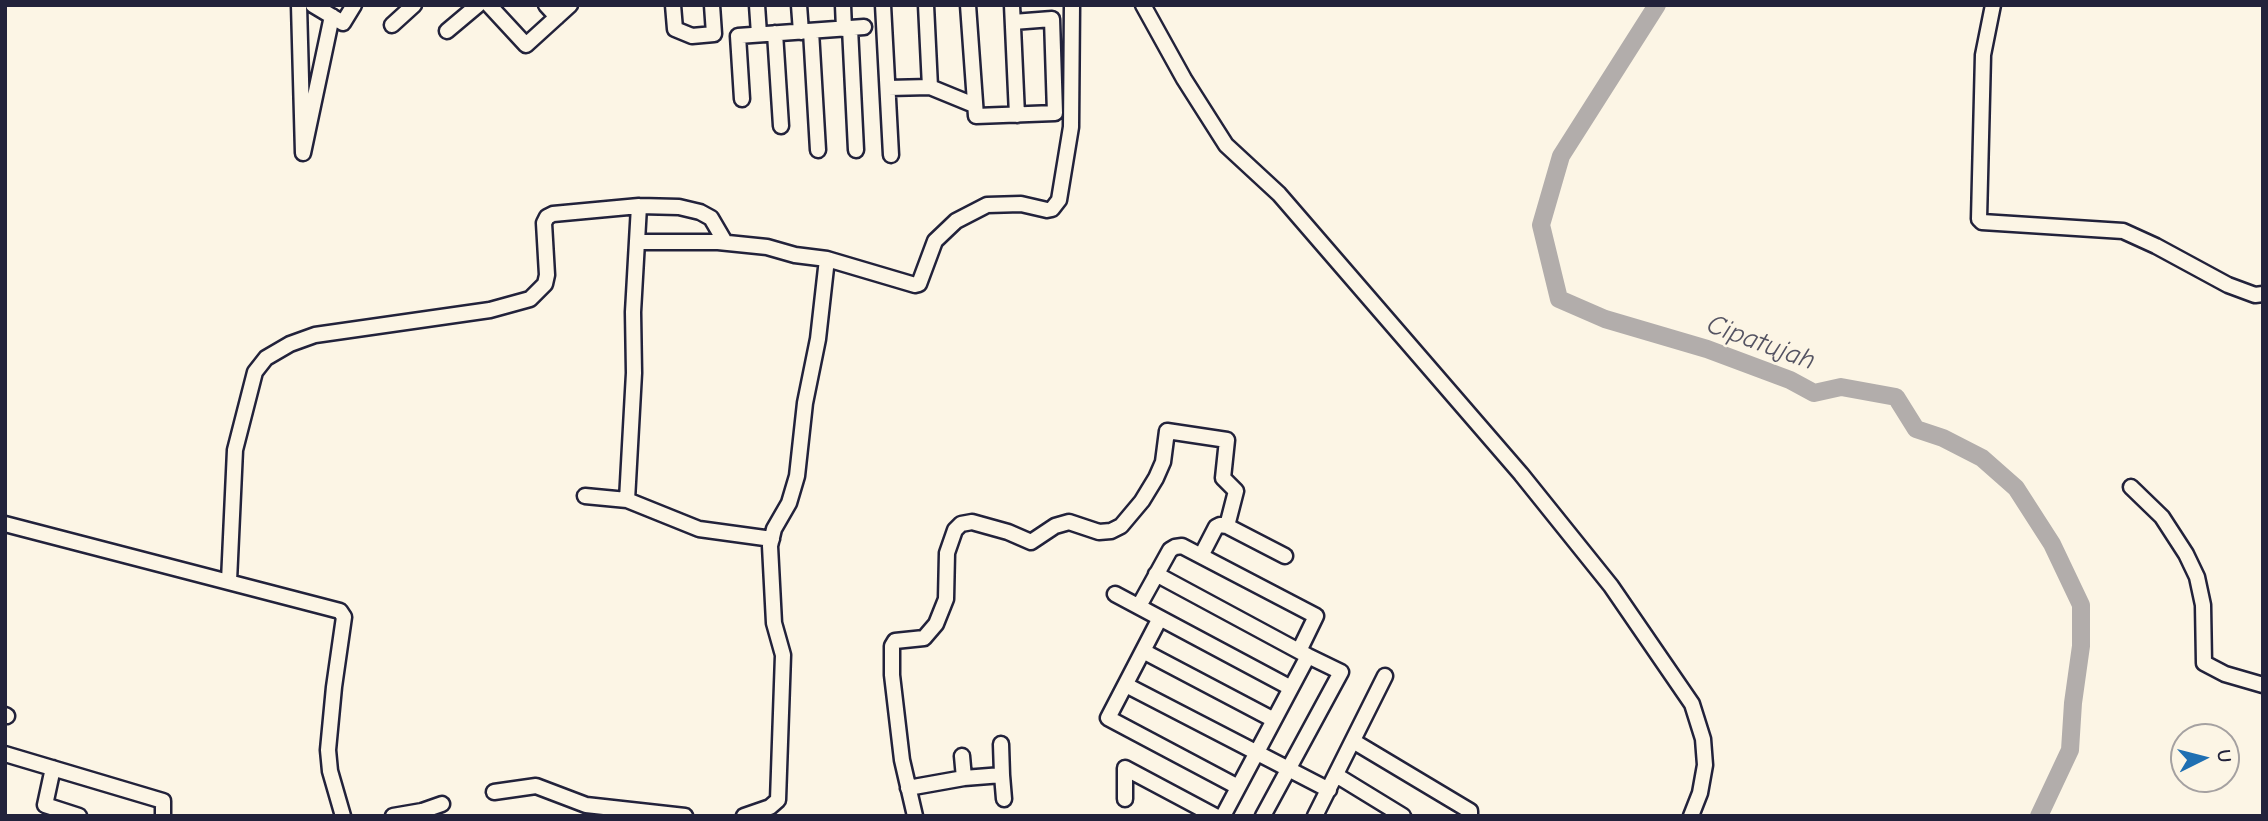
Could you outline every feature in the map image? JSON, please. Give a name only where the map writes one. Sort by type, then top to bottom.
[{"type":"street","points":[[299,5],[303,153],[332,16]]},
{"type":"street","points":[[313,5],[343,23],[354,5]]},
{"type":"street","points":[[392,25],[414,5]]},
{"type":"street","points":[[447,30],[478,5]]},
{"type":"street","points":[[489,5],[526,46],[570,5]]},
{"type":"street","points":[[546,5],[557,18]]},
{"type":"street","points":[[673,5],[675,29],[692,36],[714,34],[712,5]]},
{"type":"street","points":[[757,5],[759,34]]},
{"type":"street","points":[[799,5],[806,31],[818,150]]},
{"type":"street","points":[[842,5],[853,28],[856,150]]},
{"type":"street","points":[[883,5],[891,155]]},
{"type":"street","points":[[926,5],[930,87]]},
{"type":"street","points":[[968,5],[976,116],[1055,113],[1052,19],[1013,22]]},
{"type":"street","points":[[1012,5],[1017,115]]},
{"type":"street","points":[[637,242],[725,242],[767,247],[795,255],[827,259],[915,285],[922,280],[935,241],[956,221],[987,205],[1021,204],[1047,210],[1055,206],[1061,195],[1071,127],[1072,5]]},
{"type":"street","points":[[1143,5],[1184,79],[1226,145],[1279,194],[1521,474],[1611,586],[1692,704],[1703,739],[1704,765],[1700,793],[1691,816]]},
{"type":"street","points":[[1993,5],[1987,26],[1983,67],[1979,219],[1982,222],[2123,231],[2228,285],[2255,295],[2263,294]]},
{"type":"street","points":[[742,99],[738,36],[853,28]]},
{"type":"street","points":[[775,33],[781,126]]},
{"type":"street","points":[[301,74],[326,46]]},
{"type":"street","points":[[888,88],[930,87],[974,105]]},
{"type":"street","points":[[229,581],[235,450],[249,393],[260,363],[290,344],[316,335],[490,310],[530,299],[545,284],[547,263],[544,223],[547,217],[553,214],[639,206],[679,207],[700,212],[717,226],[725,242]]},
{"type":"street","points":[[627,500],[639,206]]},
{"type":"street","points":[[744,816],[770,807],[778,800],[783,655],[774,622],[772,539],[774,528],[789,503],[797,476],[827,259]]},
{"type":"street","points":[[915,816],[902,760],[892,675],[892,646],[895,641],[924,638],[936,624],[946,599],[947,553],[955,530],[961,524],[972,522],[1009,532],[1031,542],[1055,526],[1069,522],[1099,532],[1111,531],[1121,526],[1142,501],[1156,478],[1163,462],[1167,431],[1227,440],[1223,478],[1236,491],[1227,526]]},
{"type":"street","points":[[2131,487],[2162,517],[2197,577],[2203,605],[2204,663],[2224,674],[2263,685]]},
{"type":"street","points":[[585,496],[627,500],[699,529],[772,539]]},
{"type":"street","points":[[5,524],[341,611],[344,617],[328,750],[330,771],[343,816]]},
{"type":"street","points":[[1201,556],[1216,527],[1227,526],[1285,556]]},
{"type":"street","points":[[1139,606],[1170,550],[1182,546],[1316,616],[1291,688],[1223,816]]},
{"type":"street","points":[[1156,574],[1340,672],[1263,816]]},
{"type":"street","points":[[1115,594],[1291,688]]},
{"type":"street","points":[[1160,618],[1108,718],[1238,787]]},
{"type":"street","points":[[1143,651],[1274,720]]},
{"type":"street","points":[[1315,816],[1385,676]]},
{"type":"street","points":[[1126,685],[1329,790]]},
{"type":"street","points":[[1353,741],[1470,811],[1470,816]]},
{"type":"street","points":[[1001,744],[1004,799]]},
{"type":"street","points":[[5,754],[160,799],[164,803],[163,816]]},
{"type":"street","points":[[962,756],[964,778]]},
{"type":"street","points":[[52,768],[46,805],[79,816]]},
{"type":"street","points":[[1125,799],[1125,768],[1215,816]]},
{"type":"street","points":[[908,789],[964,778],[1002,775]]},
{"type":"street","points":[[1336,775],[1403,816]]},
{"type":"street","points":[[494,792],[536,786],[586,805],[685,816]]},
{"type":"street","points":[[393,816],[442,804]]},
{"type":"waterway","name":"Cipatujah","points":[[1657,5],[1561,156],[1541,225],[1559,299],[1605,319],[1707,349],[1790,380],[1814,393],[1841,387],[1896,397],[1916,429],[1943,438],[1982,458],[2016,488],[2052,544],[2081,605],[2081,646],[2070,750],[2039,816]]}]
